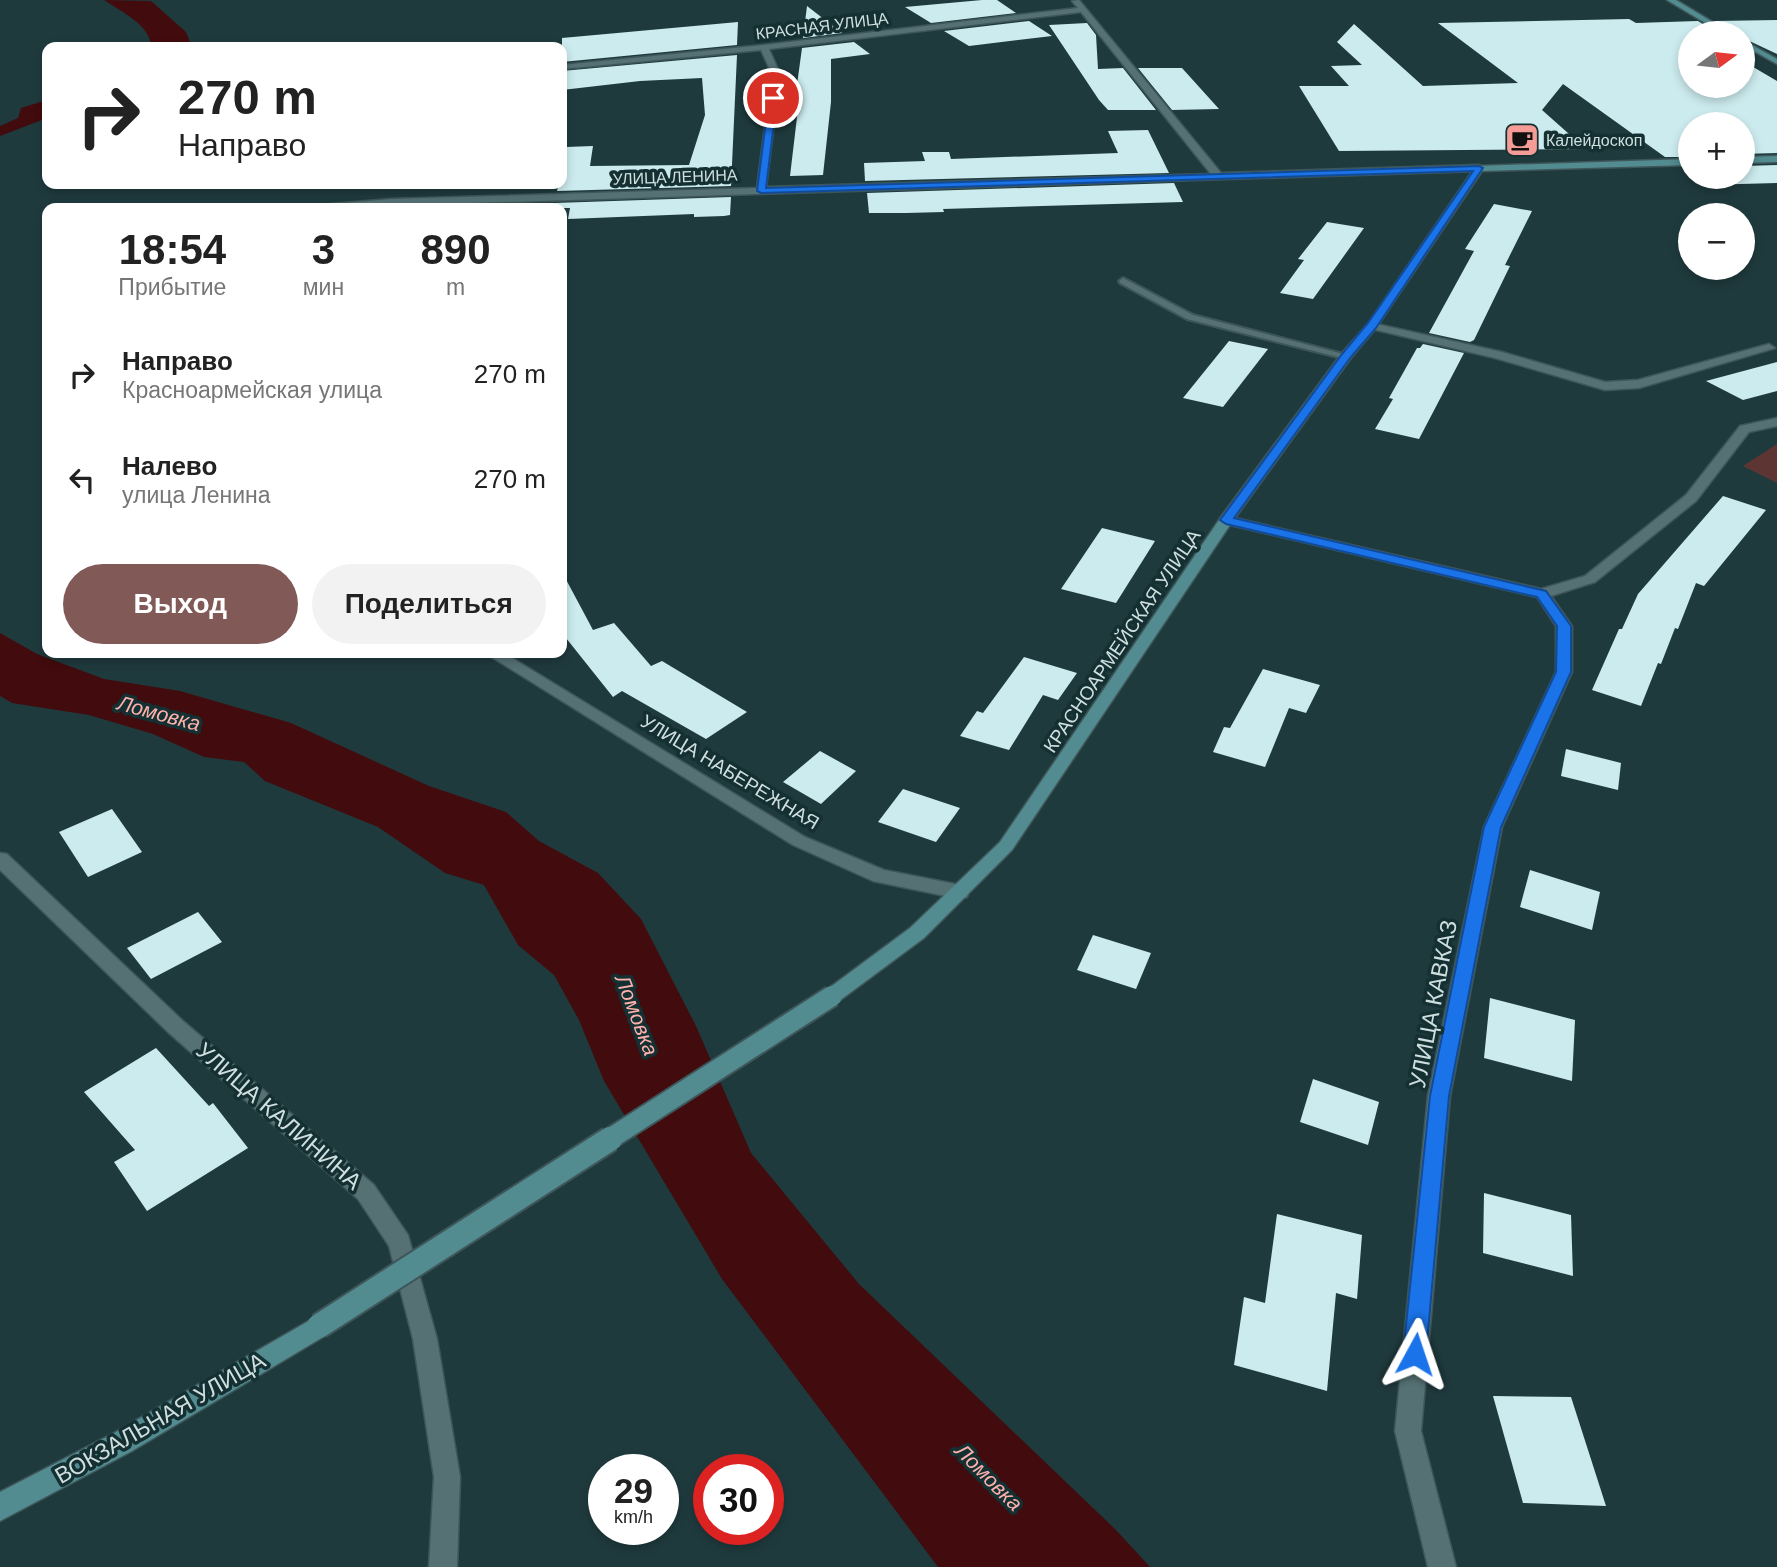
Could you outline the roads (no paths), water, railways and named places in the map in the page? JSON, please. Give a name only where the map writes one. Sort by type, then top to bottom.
[{"type":"street","points":[[1076,0],[1217,175]]},
{"type":"street","points":[[1671,0],[1707,21]]},
{"type":"street","name":"КРАСНАЯ УЛИЦА","points":[[567,67],[764,47],[1085,9]]},
{"type":"street","points":[[761,191],[776,74],[764,47]]},
{"type":"street","points":[[1755,49],[1777,62]]},
{"type":"street","points":[[1755,160],[1777,159]]},
{"type":"street","name":"УЛИЦА ЛЕНИНА","points":[[352,203],[390,197],[761,191],[1678,162]]},
{"type":"street","name":"КРАСНОАРМЕЙСКАЯ УЛИЦА","points":[[832,996],[917,933],[1006,846],[1226,520],[1346,356],[1372,326],[1479,168]]},
{"type":"street","points":[[1372,326],[1498,355],[1605,386],[1639,384],[1769,348]]},
{"type":"street","points":[[1226,520],[1542,594],[1590,579],[1691,498],[1745,429],[1777,422]]},
{"type":"street","name":"УЛИЦА КАВКАЗ","points":[[1442,1567],[1408,1431],[1438,1110],[1493,827],[1564,672],[1564,626],[1542,594]]},
{"type":"street","name":"УЛИЦА НАБЕРЕЖНАЯ","points":[[502,658],[799,841],[880,876],[960,892]]},
{"type":"street","name":"УЛИЦА КАЛИНИНА","points":[[0,859],[176,1027],[366,1192],[400,1242],[425,1339],[447,1477],[443,1567]]},
{"type":"street","name":"ВОКЗАЛЬНАЯ УЛИЦА","points":[[0,1507],[123,1442],[319,1326],[832,996]]},
{"type":"lane","points":[[1123,281],[1190,317],[1346,356]]},
{"type":"water","points":[[104,0],[151,1],[186,32],[190,42],[150,42],[140,25]]},
{"type":"water","points":[[42,102],[42,120],[0,136],[0,126],[18,118],[21,108]]},
{"type":"water","name":"Ломовка","points":[[0,633],[42,658],[104,679],[180,691],[291,723],[429,786],[506,812],[539,841],[598,873],[641,919],[696,1026],[751,1153],[859,1284],[1116,1530],[1150,1567],[938,1567],[722,1279],[604,1081],[579,1020],[554,975],[518,945],[484,885],[445,873],[378,827],[265,781],[244,762],[204,757],[153,734],[89,715],[12,703],[0,696]]},
{"type":"place","name":"Калейдоскоп","points":[[1522,140]]}]
